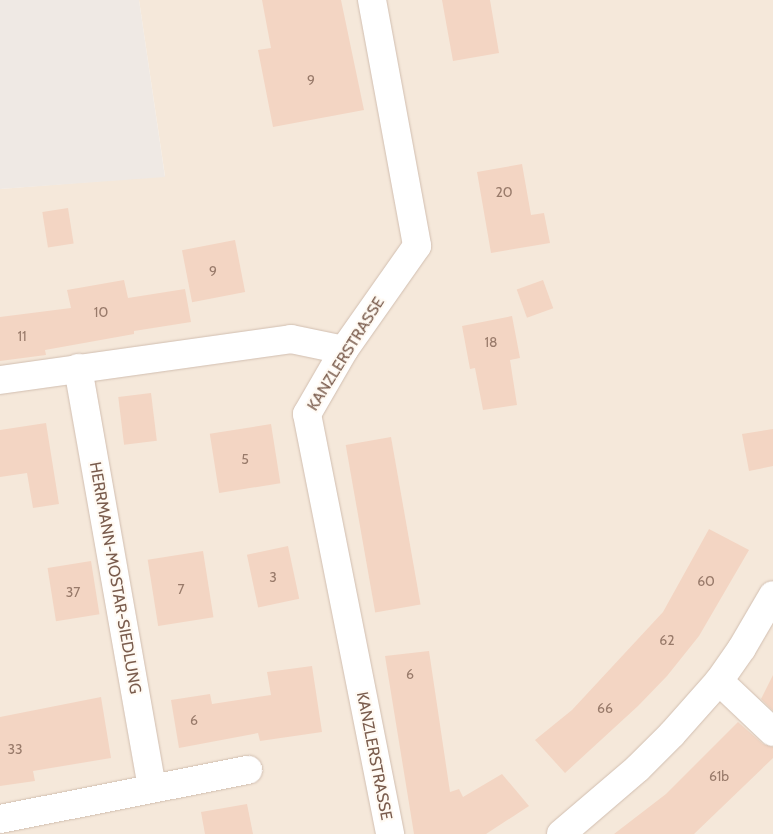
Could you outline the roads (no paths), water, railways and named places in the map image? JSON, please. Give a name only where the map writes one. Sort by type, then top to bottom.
[{"type":"street","name":"KANZLERSTRASSE","points":[[372,0],[417,246],[344,350],[307,414],[390,834]]},
{"type":"street","points":[[0,380],[291,339],[344,350]]},
{"type":"street","name":"HERRMANN-MOSTAR-SIEDLUNG","points":[[78,368],[152,788]]},
{"type":"street","points":[[561,834],[638,768],[672,734],[719,681],[742,648],[773,595]]},
{"type":"street","points":[[719,681],[773,732]]},
{"type":"street","points":[[0,819],[248,770]]}]
